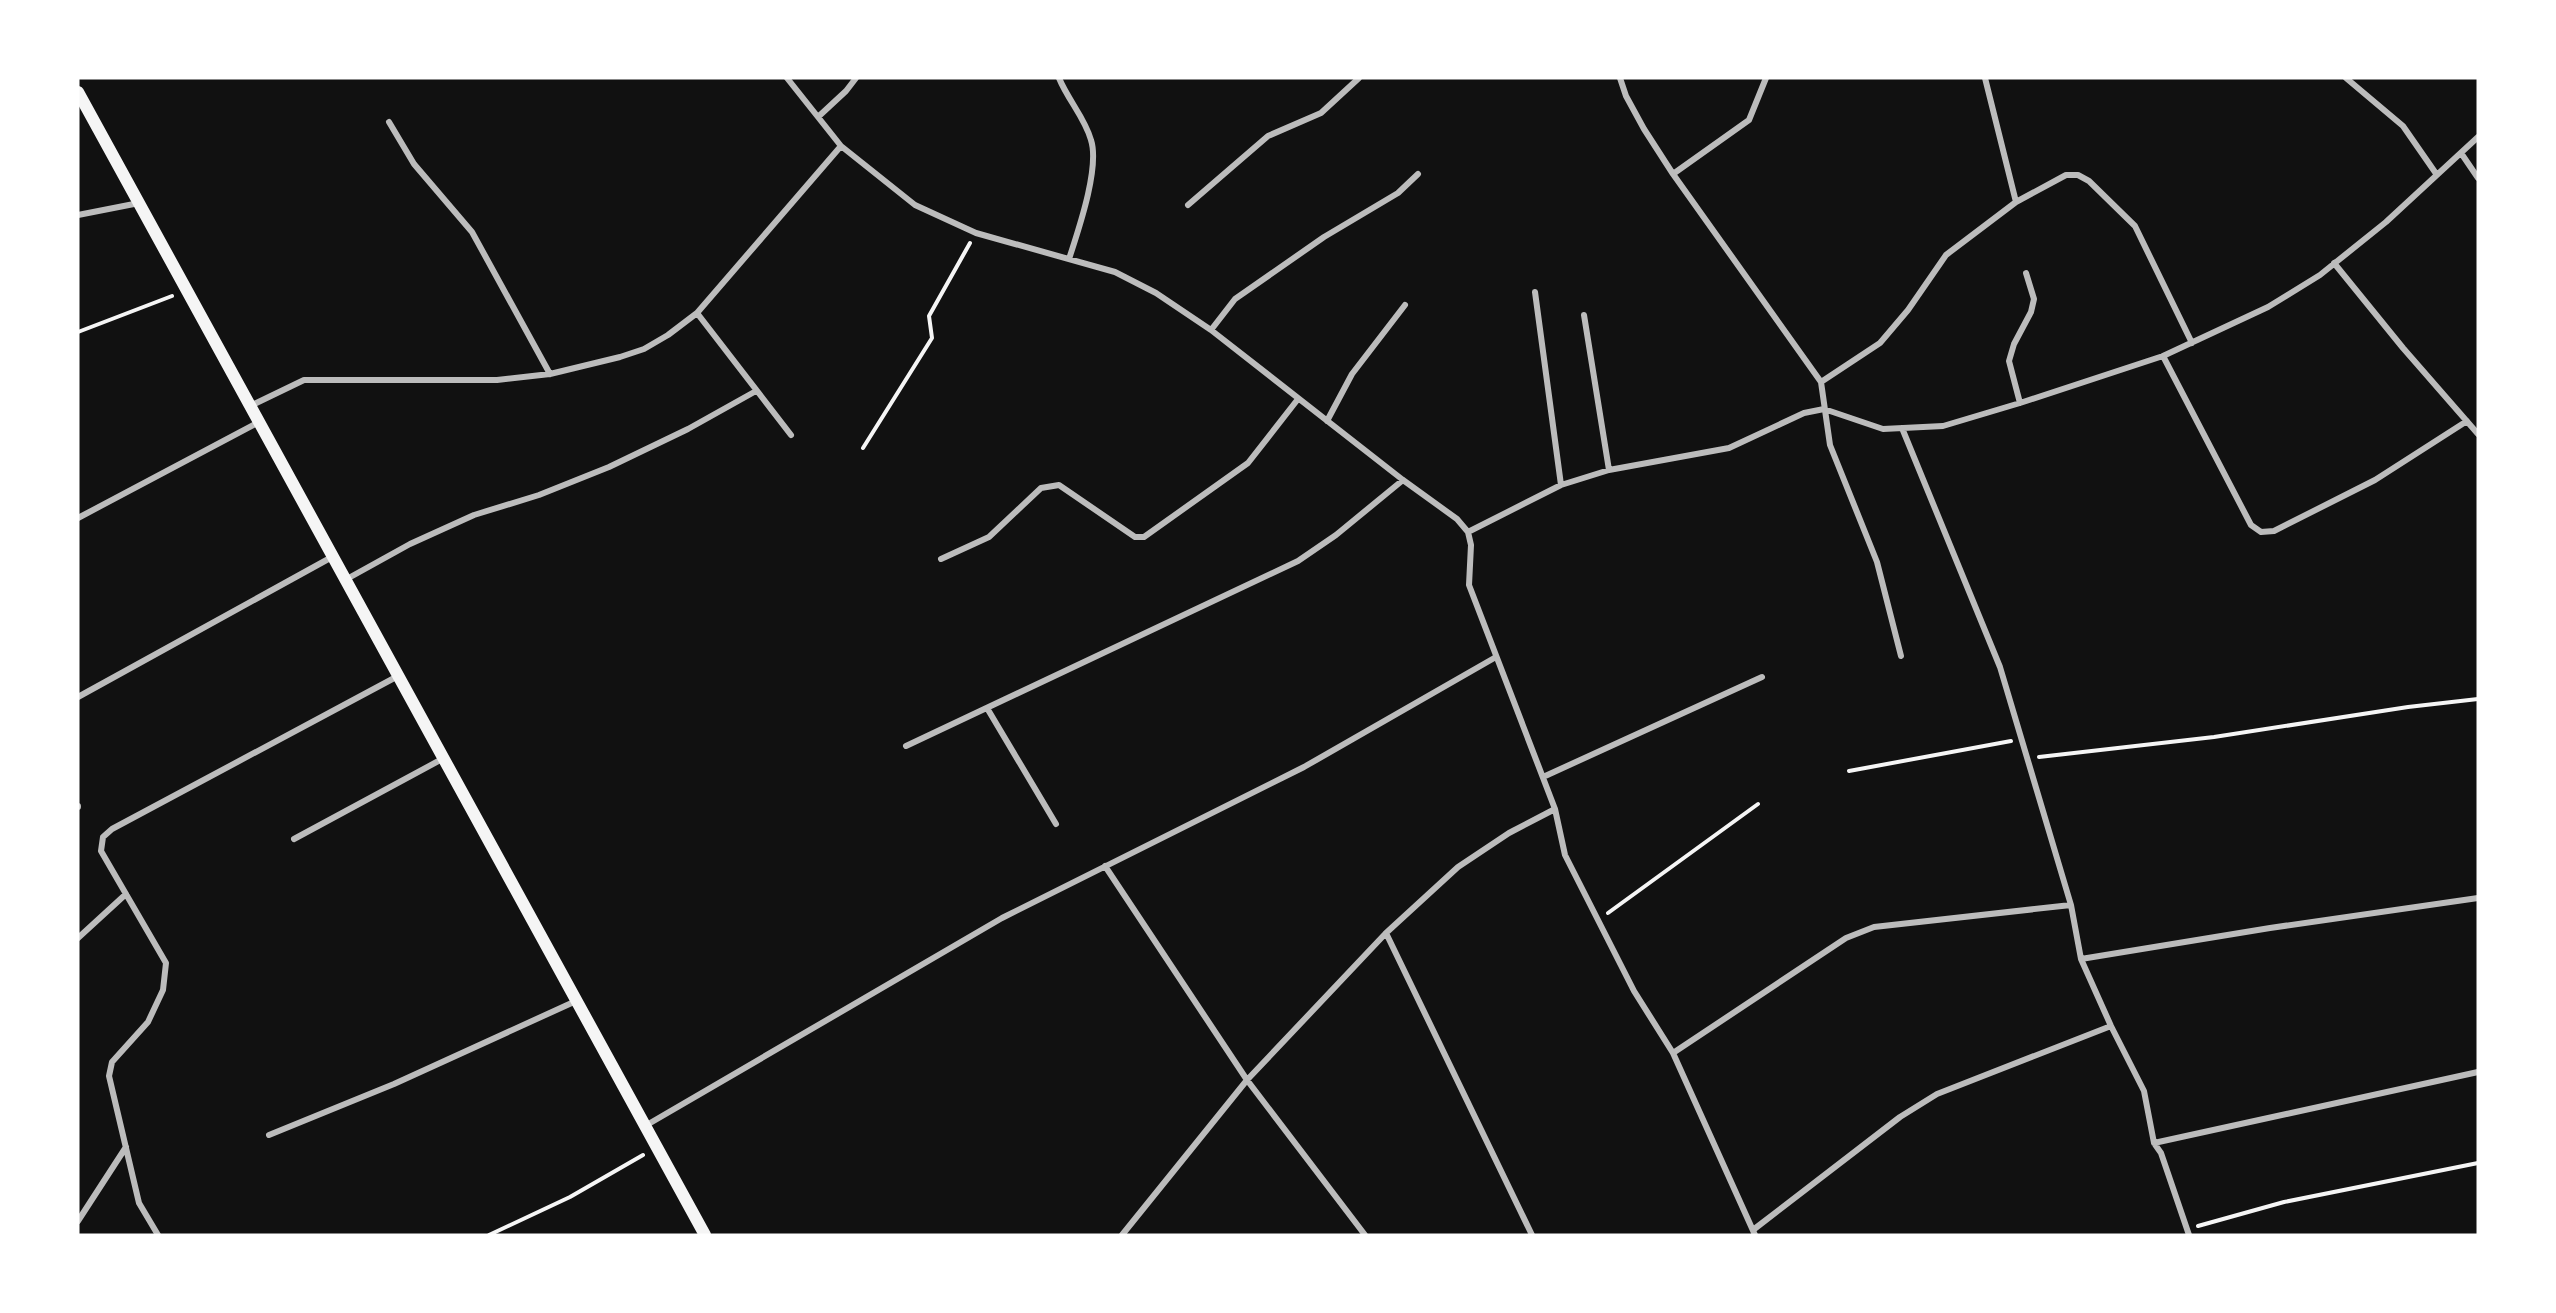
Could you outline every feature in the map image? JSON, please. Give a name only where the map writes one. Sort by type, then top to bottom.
[{"type":"main road","points":[[78,92],[705,1235]]},
{"type":"street","points":[[787,78],[841,146],[915,205],[976,233],[1069,259],[1125,278],[1156,293],[1211,330],[1402,480],[1457,519],[1468,532],[1471,546],[1469,585],[1555,809],[1565,855],[1634,991],[1673,1053],[1754,1232],[1900,1117],[1937,1095],[2111,1026]]},
{"type":"street","points":[[818,117],[846,91],[856,78]]},
{"type":"street","points":[[1059,78],[1067,98],[1087,130],[1094,153],[1082,218],[1069,259]]},
{"type":"street","points":[[1188,205],[1268,136],[1321,112],[1359,78]]},
{"type":"street","points":[[1620,78],[1626,96],[1644,129],[1673,174],[1821,382],[1830,445],[1877,562],[1901,656]]},
{"type":"street","points":[[1673,174],[1749,120],[1766,78]]},
{"type":"street","points":[[1985,78],[2016,202]]},
{"type":"street","points":[[2346,78],[2403,126],[2437,175]]},
{"type":"street","points":[[389,122],[414,164],[472,232],[550,374]]},
{"type":"street","points":[[1468,532],[1562,485],[1609,470],[1729,448],[1804,412],[1824,409],[1883,429],[1943,426],[2020,404],[2163,356],[2268,307],[2334,263],[2386,222],[2478,137]]},
{"type":"street","points":[[250,406],[304,380],[389,378],[464,381],[550,374],[644,349],[668,335],[697,313],[841,146]]},
{"type":"street","points":[[2461,153],[2478,178]]},
{"type":"street","points":[[1211,330],[1235,299],[1324,237],[1398,193],[1418,174]]},
{"type":"street","points":[[1821,382],[1880,343],[1908,310],[1946,255],[2016,202],[2066,175],[2078,175],[2089,181],[2135,226],[2192,343]]},
{"type":"street","points":[[78,215],[139,203]]},
{"type":"street","points":[[2334,263],[2403,348],[2478,434]]},
{"type":"street","points":[[2020,404],[2009,361],[2014,344],[2031,312],[2034,298],[2026,273]]},
{"type":"street","points":[[1535,292],[1562,485]]},
{"type":"street","points":[[1327,421],[1352,374],[1405,305]]},
{"type":"street","points":[[697,313],[791,435]]},
{"type":"street","points":[[1584,315],[1609,470]]},
{"type":"street","points":[[2163,356],[2252,525],[2261,532],[2274,531],[2375,480],[2467,421]]},
{"type":"street","points":[[345,580],[410,544],[474,515],[539,495],[609,467],[688,429],[756,391]]},
{"type":"street","points":[[941,559],[989,537],[1041,488],[1049,485],[1059,485],[1135,537],[1144,537],[1248,463],[1299,399]]},
{"type":"street","points":[[78,518],[259,422]]},
{"type":"street","points":[[1902,428],[1986,628],[2022,739],[2070,904],[2081,959],[2144,1091],[2154,1143],[2160,1153],[2188,1232]]},
{"type":"street","points":[[906,746],[1298,561],[1336,535],[1402,480]]},
{"type":"street","points":[[78,697],[333,556]]},
{"type":"street","points":[[644,1126],[1002,918],[1304,767],[1496,657]]},
{"type":"street","points":[[158,1235],[139,1203],[109,1076],[112,1062],[148,1022],[164,990],[166,963],[101,851],[103,837],[112,829],[398,676]]},
{"type":"street","points":[[1543,777],[1762,677]]},
{"type":"street","points":[[987,708],[1056,824]]},
{"type":"street","points":[[294,839],[444,758]]},
{"type":"street","points":[[1122,1235],[1247,1080],[1386,933],[1458,867],[1509,833],[1555,809]]},
{"type":"street","points":[[1105,866],[1247,1080],[1365,1235]]},
{"type":"street","points":[[78,938],[126,894]]},
{"type":"street","points":[[2081,959],[2270,928],[2478,898]]},
{"type":"street","points":[[1673,1053],[1846,938],[1874,927],[2070,904]]},
{"type":"street","points":[[1386,933],[1532,1235]]},
{"type":"street","points":[[269,1135],[394,1084],[576,1001]]},
{"type":"street","points":[[2154,1143],[2478,1072]]},
{"type":"street","points":[[78,1221],[126,1147]]},
{"type":"path","points":[[863,448],[932,338],[928,316],[976,233]]},
{"type":"path","points":[[78,332],[187,290]]},
{"type":"path","points":[[2027,759],[2214,737],[2408,707],[2478,699]]},
{"type":"path","points":[[1849,771],[2022,739]]},
{"type":"path","points":[[1598,920],[1758,804]]},
{"type":"path","points":[[489,1235],[570,1197],[656,1147]]},
{"type":"path","points":[[2188,1232],[2284,1202],[2478,1163]]}]
